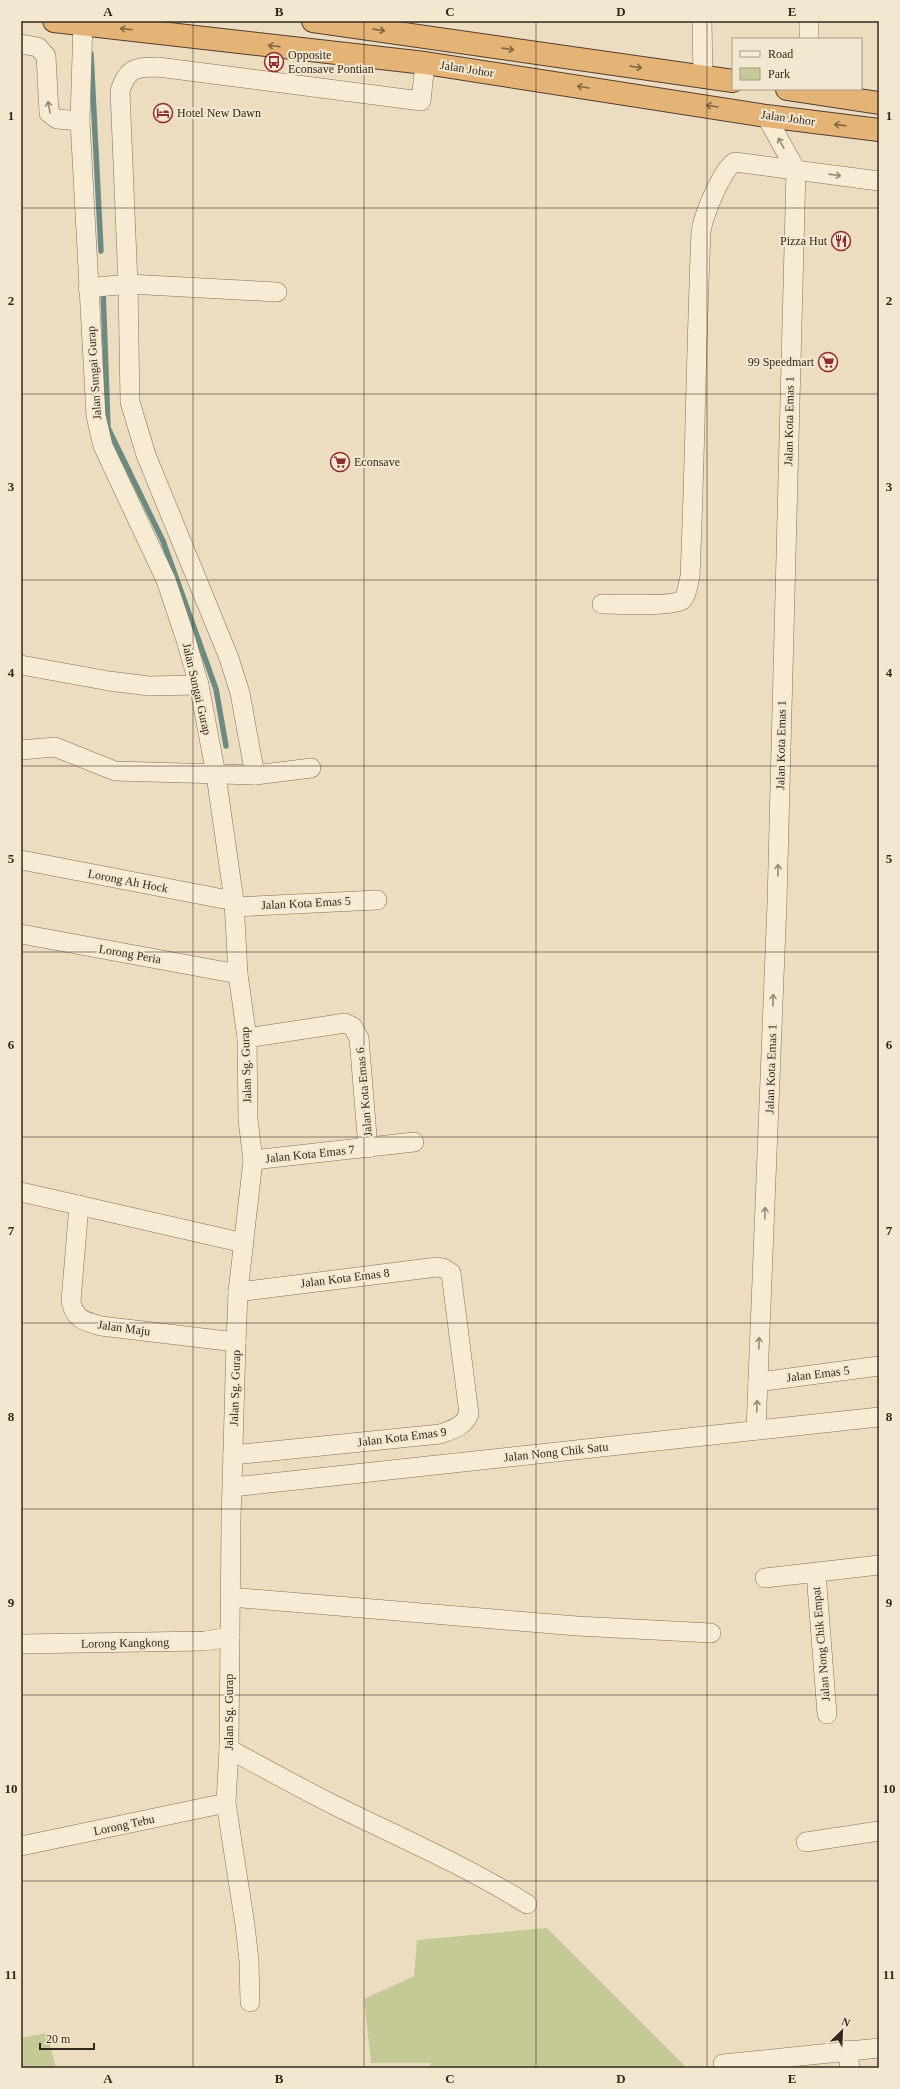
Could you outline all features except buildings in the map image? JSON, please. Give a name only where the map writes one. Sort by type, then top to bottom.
[{"type":"highway","name":"Jalan Johor","points":[[54,21],[83,23],[424,63],[766,116],[879,130]]},
{"type":"highway","points":[[313,21],[732,81]]},
{"type":"highway","points":[[799,90],[879,103]]},
{"type":"street","points":[[702,21],[704,77]]},
{"type":"street","points":[[809,21],[809,38]]},
{"type":"street","name":"Jalan Sungai Gurap","points":[[83,23],[80,121],[96,416],[103,446],[166,580],[199,685],[216,775]]},
{"type":"street","points":[[21,44],[38,47],[46,56],[49,112],[57,119],[80,121]]},
{"type":"street","points":[[256,775],[240,693],[229,658],[146,455],[134,420],[130,402],[128,284],[120,90],[124,78],[130,71],[143,67],[158,67],[421,101],[424,63]]},
{"type":"street","points":[[766,116],[796,170]]},
{"type":"street","points":[[602,604],[658,604],[678,602],[684,598],[690,577],[696,452],[695,371],[702,222],[727,169],[735,162],[879,181]]},
{"type":"street","name":"Jalan Kota Emas 1","points":[[756,1430],[777,903],[796,170]]},
{"type":"street","points":[[88,288],[128,284],[277,292]]},
{"type":"street","points":[[21,665],[109,681],[149,686],[199,685]]},
{"type":"street","points":[[21,750],[55,747],[115,771],[256,775],[311,768]]},
{"type":"street","name":"Jalan Sg. Gurap","points":[[216,775],[234,904],[238,974],[247,1038],[248,1120],[253,1160],[238,1292],[230,1597],[229,1749],[226,1803],[245,1925],[249,1961],[250,2002]]},
{"type":"street","name":"Lorong Ah Hock","points":[[21,860],[234,904]]},
{"type":"street","name":"Jalan Kota Emas 5","points":[[234,904],[377,900]]},
{"type":"street","name":"Lorong Peria","points":[[21,934],[238,974]]},
{"type":"street","name":"Jalan Kota Emas 6","points":[[247,1038],[345,1023],[353,1026],[359,1038],[368,1148]]},
{"type":"street","name":"Jalan Kota Emas 7","points":[[253,1160],[414,1142]]},
{"type":"street","points":[[21,1192],[244,1244]]},
{"type":"street","name":"Jalan Maju","points":[[79,1205],[72,1301],[73,1310],[77,1317],[86,1322],[101,1326],[236,1342]]},
{"type":"street","name":"Jalan Kota Emas 8","points":[[238,1292],[437,1267],[451,1272]]},
{"type":"street","name":"Jalan Kota Emas 9","points":[[233,1455],[440,1434],[460,1427],[469,1414],[451,1272]]},
{"type":"street","name":"Jalan Emas 5","points":[[758,1382],[879,1366]]},
{"type":"street","name":"Jalan Nong Chik Satu","points":[[233,1487],[879,1417]]},
{"type":"street","points":[[765,1578],[879,1565]]},
{"type":"street","name":"Jalan Nong Chik Empat","points":[[816,1573],[827,1714]]},
{"type":"street","points":[[230,1597],[577,1626],[711,1633]]},
{"type":"street","name":"Lorong Kangkong","points":[[21,1644],[205,1641],[230,1637]]},
{"type":"street","points":[[229,1749],[332,1804],[466,1870],[527,1904]]},
{"type":"street","name":"Lorong Tebu","points":[[21,1846],[226,1803]]},
{"type":"street","points":[[806,1842],[879,1831]]},
{"type":"street","points":[[723,2064],[849,2059],[879,2048]]},
{"type":"green space","points":[[547,1928],[685,2066],[679,2068],[431,2068],[430,2063],[371,2063],[364,1999],[414,1976],[417,1940]]},
{"type":"green space","points":[[47,2033],[56,2068],[21,2068],[21,2038]]},
{"type":"waterway","points":[[91,54],[101,251]]},
{"type":"waterway","points":[[103,289],[108,428],[163,541],[216,689],[226,746]]},
{"type":"place","name":"Opposite Econsave Pontian","points":[[274,62]]},
{"type":"place","name":"Hotel New Dawn","points":[[163,113]]},
{"type":"place","name":"Pizza Hut","points":[[841,241]]},
{"type":"place","name":"99 Speedmart","points":[[828,362]]},
{"type":"place","name":"Econsave","points":[[340,462]]}]
